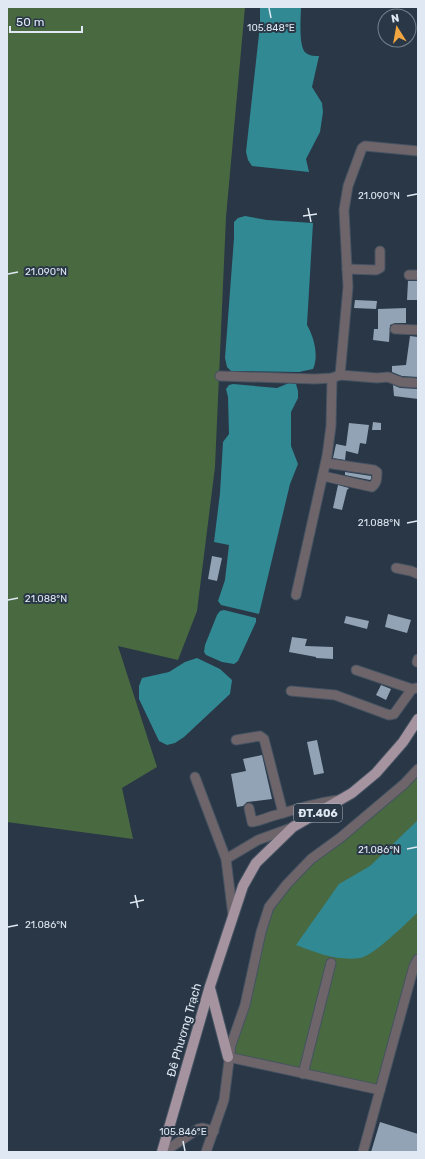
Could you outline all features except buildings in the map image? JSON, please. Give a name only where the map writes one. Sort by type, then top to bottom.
[{"type":"main road","name":"ĐT.406","points":[[233,916],[242,886],[256,863],[293,828],[341,800],[376,773],[403,742],[418,719]]},
{"type":"main road","name":"Đê Phương Trạch","points":[[163,1152],[210,986],[233,916]]},
{"type":"main road","points":[[210,986],[228,1058]]},
{"type":"street","points":[[296,595],[326,463],[336,376],[347,314],[347,269],[344,210],[348,186],[362,148],[368,146],[418,151]]},
{"type":"street","points":[[347,269],[376,270],[380,268],[380,251]]},
{"type":"street","points":[[395,329],[418,330]]},
{"type":"street","points":[[220,376],[315,379],[336,376],[377,378],[388,377],[401,382],[418,383]]},
{"type":"street","points":[[323,476],[372,487],[377,478],[377,472],[374,470],[326,463]]},
{"type":"street","points":[[396,568],[412,570],[418,574]]},
{"type":"street","points":[[291,691],[335,695],[389,715],[394,714],[415,688],[356,670]]},
{"type":"street","points":[[236,740],[260,736],[264,740],[283,813]]},
{"type":"street","points":[[206,1152],[224,1100],[228,1058],[245,1005],[261,932],[269,907],[287,884],[311,859],[340,838],[404,784],[418,769]]},
{"type":"street","points":[[194,777],[226,859],[233,916]]},
{"type":"street","points":[[249,808],[252,822],[261,821],[325,801],[341,800]]},
{"type":"street","points":[[226,859],[258,840],[293,828]]},
{"type":"street","points":[[363,1152],[414,966],[418,959]]},
{"type":"street","points":[[303,1074],[331,963]]},
{"type":"street","points":[[228,1058],[380,1090]]},
{"type":"street","points":[[163,1152],[198,1129],[203,1128],[214,1131]]},
{"type":"green space","points":[[7,7],[245,7],[226,217],[215,467],[197,611],[178,660],[118,646],[157,767],[122,788],[133,839],[7,822]]},
{"type":"green space","points":[[418,770],[418,959],[380,1090],[228,1057],[269,907],[287,884]]},
{"type":"water","points":[[260,7],[301,7],[300,24],[303,50],[309,55],[319,56],[312,87],[322,103],[323,112],[320,132],[306,159],[309,172],[252,166],[248,160],[246,152],[260,25]]},
{"type":"water","points":[[245,216],[267,220],[313,223],[307,325],[312,335],[316,353],[313,369],[299,372],[231,371],[227,367],[225,358],[234,222],[238,218]]},
{"type":"water","points":[[289,383],[296,384],[298,391],[298,398],[291,412],[291,446],[298,464],[290,484],[259,614],[221,605],[218,601],[225,580],[229,545],[214,542],[220,493],[223,442],[229,434],[228,397],[226,389],[229,385],[233,384],[277,388]]},
{"type":"water","points":[[224,610],[256,618],[256,622],[238,661],[234,664],[222,662],[206,655],[204,652],[205,645],[217,615],[220,611]]},
{"type":"water","points":[[197,658],[220,669],[232,680],[230,694],[184,737],[175,743],[167,745],[159,741],[139,699],[139,686],[142,678],[169,672],[185,662]]},
{"type":"water","points":[[418,820],[418,912],[373,952],[360,958],[352,959],[335,957],[296,945],[339,884],[370,866]]}]
